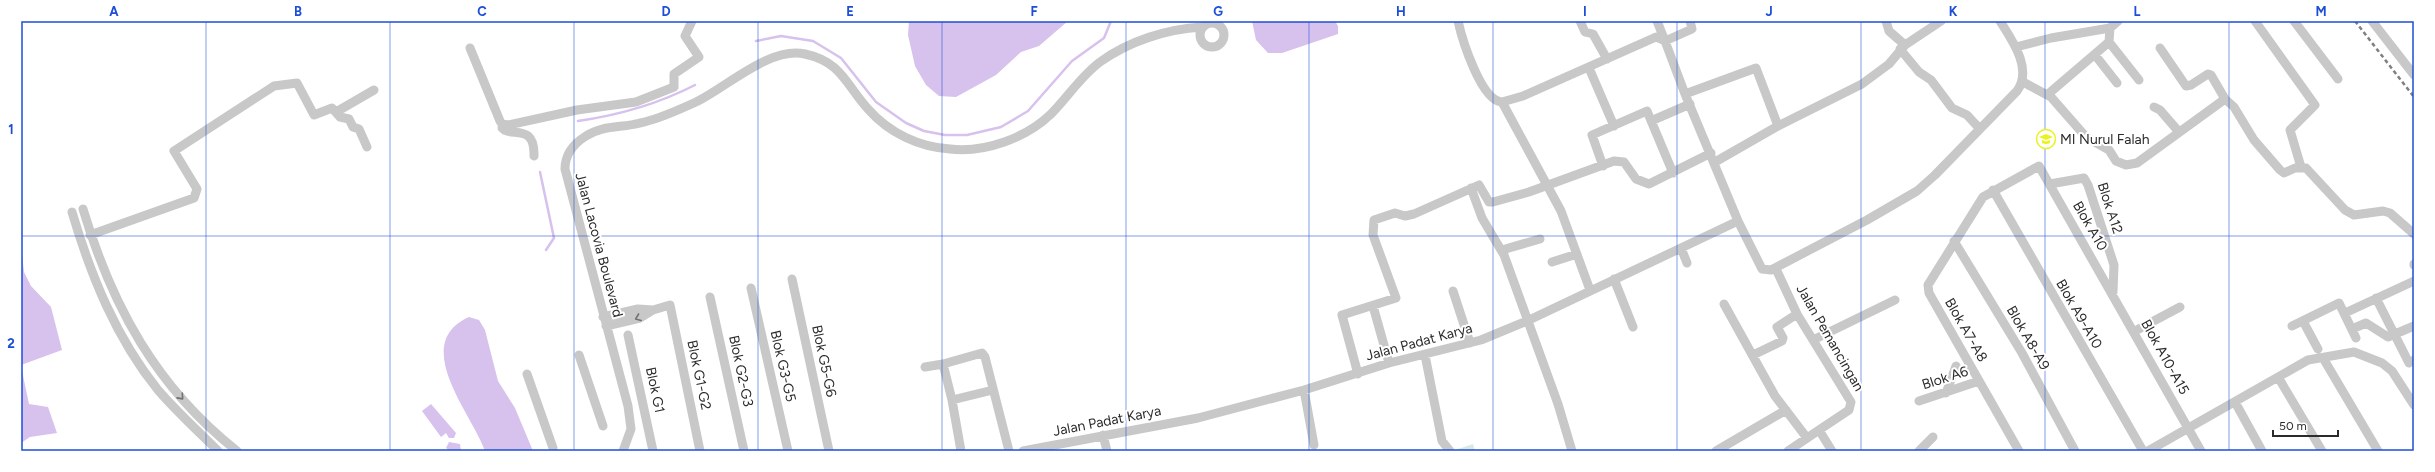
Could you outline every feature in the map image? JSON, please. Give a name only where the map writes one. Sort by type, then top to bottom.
[{"type":"street","points":[[502,124],[636,102],[674,86],[674,74],[699,57],[685,36],[692,21]]},
{"type":"street","points":[[1458,21],[1464,45],[1476,73],[1490,97],[1495,101],[1502,102],[1523,96],[1656,38],[1666,41],[1692,29],[1690,21]]},
{"type":"street","points":[[1580,21],[1585,32],[1593,34],[1607,59]]},
{"type":"street","points":[[1657,21],[1666,41],[1685,94],[1713,157],[1738,221],[1762,270],[1776,269],[1917,191],[1936,175],[2023,82],[2022,68],[2016,47],[2000,21]]},
{"type":"street","points":[[1886,21],[1889,31],[1919,72],[1931,80],[1952,108],[1968,116],[1979,128]]},
{"type":"street","points":[[1358,374],[1342,315],[1396,298],[1373,235],[1374,220],[1396,213],[1405,216],[1414,214],[1479,185],[1489,202],[1493,202],[1603,166],[1614,161],[1624,162],[1636,179],[1645,184],[1653,183],[1673,173],[1713,157],[1862,84],[1889,64],[1902,47],[1941,21]]},
{"type":"street","points":[[2016,47],[2051,38],[2110,28],[2118,21]]},
{"type":"street","points":[[2255,21],[2315,105],[2290,130],[2301,167]]},
{"type":"street","points":[[2294,21],[2338,79]]},
{"type":"street","points":[[2372,21],[2414,75]]},
{"type":"street","name":"Jalan Lacovia Boulevard","points":[[623,451],[631,428],[629,413],[565,169],[565,158],[574,145],[587,135],[602,128],[639,124],[665,116],[699,100],[765,61],[787,54],[803,54],[822,60],[838,70],[867,109],[884,125],[905,137],[927,146],[952,150],[979,148],[1004,142],[1030,130],[1051,114],[1078,81],[1100,62],[1125,47],[1151,37],[1189,28],[1202,27]]},
{"type":"street","points":[[2047,95],[2095,56],[2109,42],[2110,28]]},
{"type":"street","points":[[2109,42],[2139,80]]},
{"type":"street","points":[[470,48],[502,124],[501,129],[518,131],[528,136],[534,147],[534,156]]},
{"type":"street","points":[[2160,48],[2186,86],[2191,85],[2208,74],[2212,76],[2225,99],[2234,106],[2254,140],[2284,173],[2301,167],[2306,168],[2345,210],[2354,215],[2383,211],[2390,213],[2414,234]]},
{"type":"street","points":[[2095,56],[2117,83]]},
{"type":"street","points":[[1589,68],[1614,126]]},
{"type":"street","points":[[1685,94],[1756,68],[1778,126]]},
{"type":"street","points":[[2023,82],[2047,95],[2086,137],[2109,150],[2116,161],[2126,165],[2137,163],[2225,99]]},
{"type":"street","points":[[90,235],[194,198],[196,189],[174,151],[274,86],[297,83],[314,115],[332,108],[340,117],[349,119],[353,127],[359,129],[367,147]]},
{"type":"street","points":[[336,112],[374,90]]},
{"type":"street","points":[[1502,102],[1545,185],[1561,211],[1590,290]]},
{"type":"street","points":[[1651,120],[1690,104]]},
{"type":"street","points":[[2154,107],[2160,110],[2179,132]]},
{"type":"street","points":[[1603,166],[1592,135],[1647,111],[1673,173]]},
{"type":"street","name":"Blok A10","points":[[1993,190],[2039,166],[2115,296]]},
{"type":"street","name":"Blok A12","points":[[2050,184],[2084,178],[2088,184],[2114,265],[2115,296]]},
{"type":"street","points":[[1471,188],[1482,218],[1502,250],[1558,404],[1572,451]]},
{"type":"street","points":[[1954,241],[1983,197],[1993,190]]},
{"type":"street","name":"Blok A9-A10","points":[[1993,190],[2143,451]]},
{"type":"street","points":[[83,209],[90,235],[113,293],[132,331],[156,367],[196,414],[236,451]]},
{"type":"street","points":[[72,212],[86,261],[102,298],[122,337],[146,374],[188,422],[218,451]]},
{"type":"street","name":"Jalan Padat Karya","points":[[1023,451],[1065,447],[1103,435],[1198,418],[1304,390],[1389,363],[1470,343],[1504,332],[1738,221]]},
{"type":"street","points":[[1502,250],[1540,239]]},
{"type":"street","name":"Blok A7-A8","points":[[1954,241],[1928,284],[1929,293],[2019,451]]},
{"type":"street","name":"Blok A8-A9","points":[[1954,241],[2022,353],[2075,451]]},
{"type":"street","points":[[1681,248],[1687,263]]},
{"type":"street","points":[[1552,262],[1577,254]]},
{"type":"street","name":"Jalan Pemancingan","points":[[1776,269],[1797,314],[1851,402],[1849,410],[1788,451]]},
{"type":"street","name":"Blok G5-G6","points":[[792,279],[829,450]]},
{"type":"street","points":[[1614,279],[1633,328]]},
{"type":"street","points":[[2345,313],[2414,280]]},
{"type":"street","name":"Blok G3-G5","points":[[751,288],[788,451]]},
{"type":"street","points":[[1453,291],[1470,343]]},
{"type":"street","name":"Blok A10-A15","points":[[2115,296],[2201,451]]},
{"type":"street","name":"Blok G2-G3","points":[[710,297],[744,451]]},
{"type":"street","points":[[2376,298],[2393,335],[2409,363],[2414,360]]},
{"type":"street","points":[[1813,340],[1895,300]]},
{"type":"street","points":[[2292,326],[2339,303],[2356,338]]},
{"type":"street","points":[[1724,304],[1772,391],[1807,438]]},
{"type":"street","name":"Blok G1-G2","points":[[653,310],[670,305],[700,451]]},
{"type":"street","points":[[1373,306],[1389,363]]},
{"type":"street","points":[[2135,331],[2180,307]]},
{"type":"street","points":[[603,317],[638,309],[653,310]]},
{"type":"street","points":[[606,326],[640,318],[653,310]]},
{"type":"street","points":[[1752,354],[1782,341],[1783,338],[1777,327],[1797,314]]},
{"type":"street","points":[[2303,321],[2318,349]]},
{"type":"street","points":[[2352,329],[2366,323],[2388,337],[2414,326]]},
{"type":"street","name":"Blok G1","points":[[628,335],[654,451]]},
{"type":"street","points":[[2148,451],[2308,360],[2354,352],[2382,364],[2392,371],[2411,394],[2414,405]]},
{"type":"street","points":[[925,367],[984,354],[1009,451]]},
{"type":"street","points":[[579,355],[604,426]]},
{"type":"street","points":[[1425,355],[1442,441],[1450,451]]},
{"type":"street","points":[[2323,358],[2378,451]]},
{"type":"street","points":[[943,364],[952,400],[961,451]]},
{"type":"street","points":[[1946,393],[1956,366]]},
{"type":"street","points":[[146,374],[156,367]]},
{"type":"street","points":[[527,374],[554,450]]},
{"type":"street","points":[[2278,377],[2322,451]]},
{"type":"street","name":"Blok A6","points":[[1919,401],[1979,381]]},
{"type":"street","points":[[952,400],[993,390]]},
{"type":"street","points":[[1304,390],[1314,445]]},
{"type":"street","points":[[2235,402],[2262,451]]},
{"type":"street","points":[[1716,451],[1786,410]]},
{"type":"street","points":[[1819,430],[1832,451]]},
{"type":"street","points":[[1103,435],[1107,451]]},
{"type":"street","points":[[1919,451],[1933,437]]},
{"type":"green space","points":[[1473,444],[1475,451],[1452,451]]},
{"type":"shaded area","points":[[909,21],[1068,21],[1039,46],[1021,52],[996,75],[956,97],[939,96],[926,85],[915,66],[908,35]]},
{"type":"shaded area","points":[[1252,21],[1335,21],[1338,26],[1338,34],[1282,53],[1268,53],[1256,40]]},
{"type":"shaded area","points":[[21,247],[24,272],[31,286],[51,307],[62,350],[21,365]]},
{"type":"shaded area","points":[[469,317],[479,320],[485,330],[498,381],[515,408],[533,451],[485,451],[459,400],[450,381],[445,362],[444,344],[452,329]]},
{"type":"shaded area","points":[[21,366],[29,404],[48,407],[57,433],[30,437],[21,443]]},
{"type":"shaded area","points":[[431,404],[456,433],[454,438],[449,438],[446,433],[441,437],[422,411]]},
{"type":"shaded area","points":[[449,442],[460,444],[461,451],[450,451],[446,448]]},
{"type":"waterway","points":[[756,41],[781,36],[813,41],[841,58],[876,102],[906,123],[924,131],[945,135],[967,135],[1001,127],[1028,111],[1072,61],[1104,38],[1111,21]]},
{"type":"waterway","points":[[578,121],[609,116],[638,108],[667,98],[695,85]]},
{"type":"waterway","points":[[540,172],[554,238],[546,250]]},
{"type":"railway","points":[[2355,21],[2414,97]]},
{"type":"place","name":"MI Nurul Falah","points":[[2046,139]]}]
